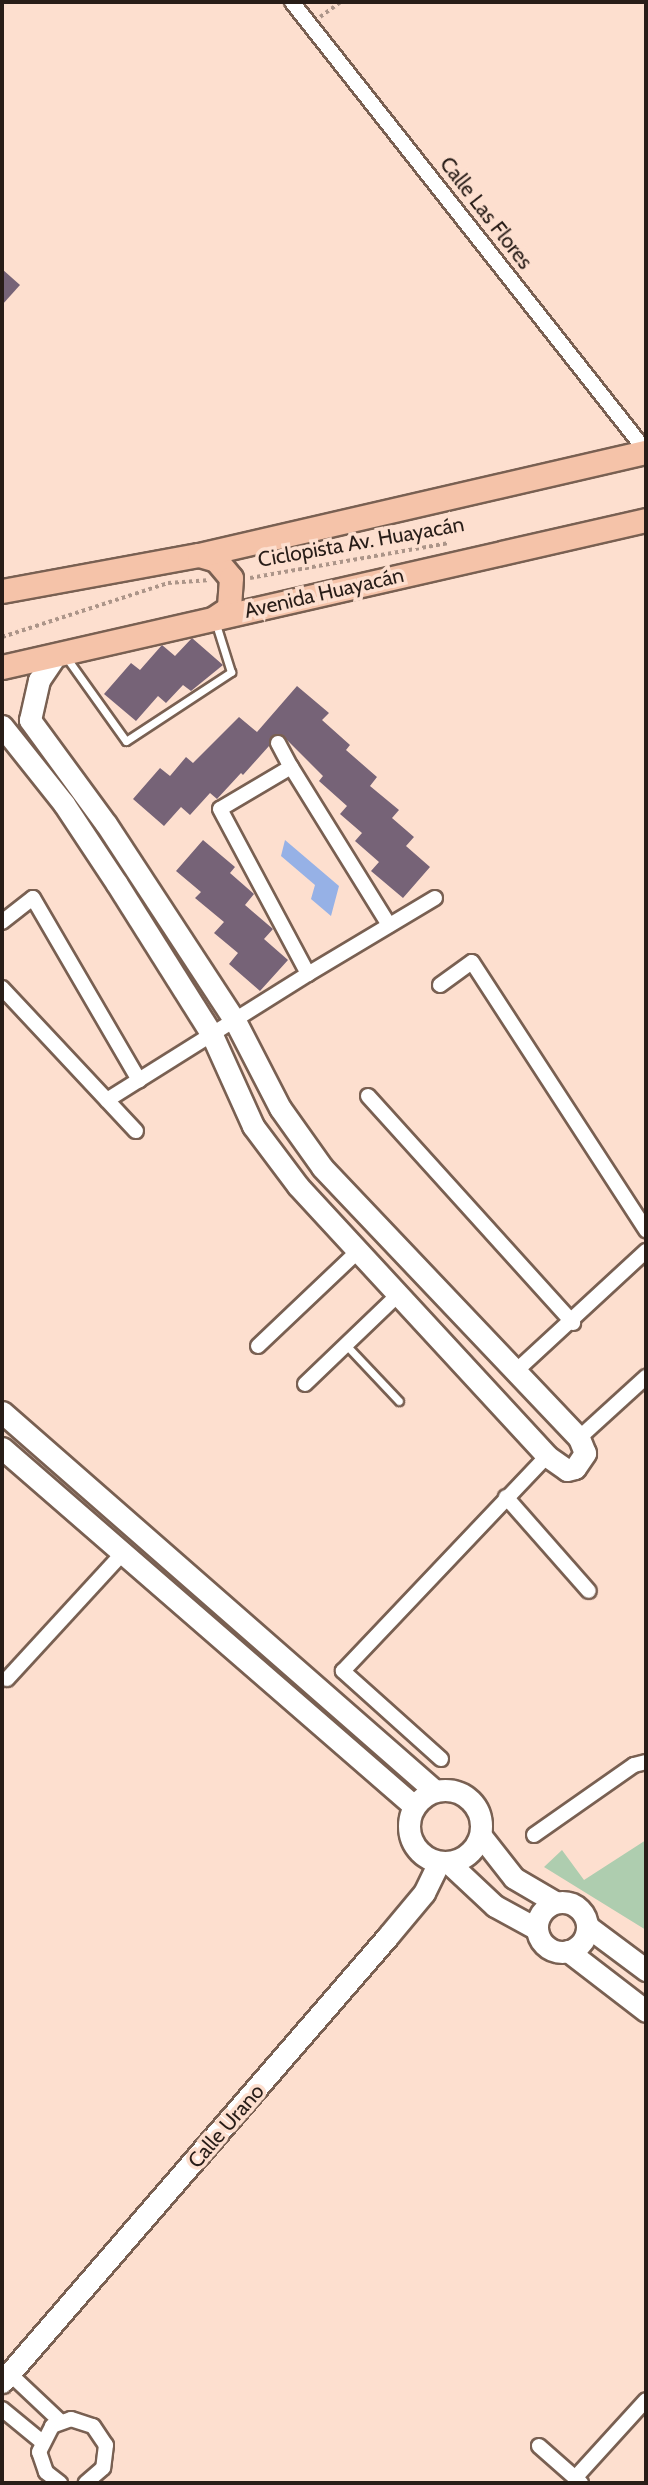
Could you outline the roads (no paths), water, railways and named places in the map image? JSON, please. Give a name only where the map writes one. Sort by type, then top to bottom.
[{"type":"main road","points":[[2,591],[199,555],[646,451]]},
{"type":"main road","name":"Avenida Huayacán","points":[[2,667],[646,520]]},
{"type":"main road","points":[[199,555],[216,560],[231,578],[229,608],[215,618]]},
{"type":"street","name":"Calle Las Flores","points":[[292,2],[646,451]]},
{"type":"street","points":[[30,720],[4,733],[86,837],[212,1035],[253,1126],[298,1186],[547,1456],[567,1470],[575,1468],[585,1453],[579,1438],[406,1251],[322,1167],[280,1108],[235,1021],[106,824],[30,720],[39,680],[59,656]]},
{"type":"street","points":[[278,744],[389,925]]},
{"type":"street","points":[[291,767],[220,809],[308,974]]},
{"type":"street","points":[[86,837],[106,824]]},
{"type":"street","points":[[2,922],[33,898],[139,1080]]},
{"type":"street","points":[[107,1100],[435,898]]},
{"type":"street","points":[[440,985],[472,962],[646,1230]]},
{"type":"street","points":[[2,988],[136,1131]]},
{"type":"street","points":[[369,1096],[573,1323]]},
{"type":"street","points":[[258,1346],[384,1228]]},
{"type":"street","points":[[381,1275],[406,1251]]},
{"type":"street","points":[[517,1370],[573,1323],[646,1251]]},
{"type":"street","points":[[305,1384],[399,1294]]},
{"type":"street","points":[[579,1438],[646,1377]]},
{"type":"street","points":[[2,1412],[435,1791]]},
{"type":"street","points":[[3,1451],[414,1806]]},
{"type":"street","points":[[441,1759],[343,1671],[547,1456]]},
{"type":"street","points":[[506,1497],[589,1591]]},
{"type":"street","points":[[7,1679],[123,1553]]},
{"type":"street","points":[[534,1835],[634,1765],[646,1762]]},
{"type":"street","points":[[646,1970],[587,1926],[577,1906],[555,1902],[514,1878],[481,1836],[480,1815],[471,1800],[454,1791],[435,1791],[414,1806],[410,1817],[412,1841],[427,1858],[444,1862],[495,1906],[537,1929],[548,1948],[569,1951],[646,2011]]},
{"type":"street","points":[[444,1862],[469,1854],[481,1836]]},
{"type":"street","name":"Calle Urano","points":[[6,2377],[388,1936],[424,1893],[444,1862]]},
{"type":"street","points":[[537,1929],[541,1913],[555,1902]]},
{"type":"street","points":[[569,1951],[582,1942],[587,1926]]},
{"type":"street","points":[[6,2377],[60,2421],[83,2421],[101,2434],[106,2457],[96,2477],[86,2483]]},
{"type":"street","points":[[539,2446],[578,2480],[646,2400]]},
{"type":"street","points":[[2,2409],[41,2441]]},
{"type":"street","points":[[60,2421],[41,2441],[41,2478],[60,2483]]},
{"type":"lane","points":[[59,656],[126,741],[232,672],[215,618]]},
{"type":"lane","points":[[346,1345],[399,1401]]},
{"type":"water","points":[[285,840],[339,886],[331,916],[311,899],[315,885],[281,856]]}]
